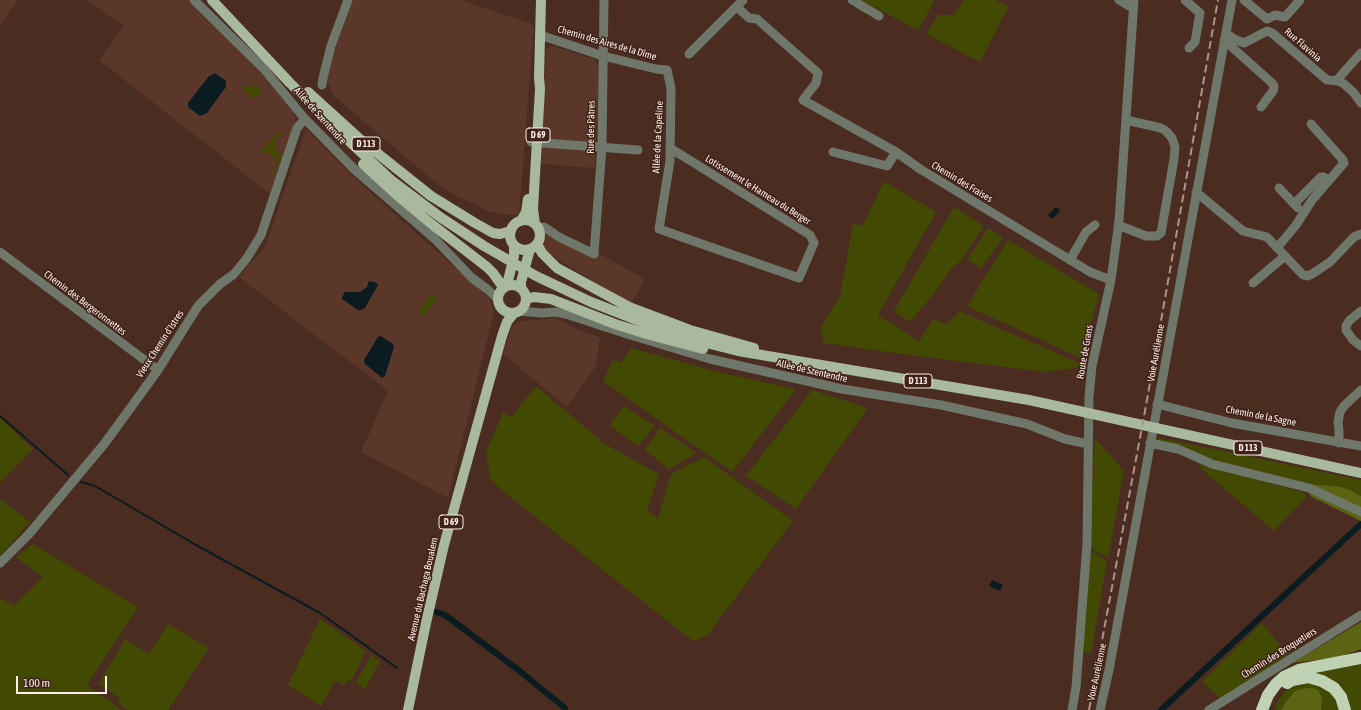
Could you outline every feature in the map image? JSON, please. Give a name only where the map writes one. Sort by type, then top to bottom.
[{"type":"highway","points":[[1262,710],[1268,694],[1276,684],[1299,670],[1361,658]]},
{"type":"highway","points":[[1269,710],[1271,701],[1280,688],[1292,680],[1308,677],[1322,681],[1334,688],[1341,697],[1345,710]]},
{"type":"main road","name":"D 113","points":[[212,0],[290,83],[361,153],[391,180],[440,217],[502,256],[536,276],[591,302],[647,324],[698,341],[738,351],[1009,396],[1361,473]]},
{"type":"main road","name":"D 69","points":[[521,221],[527,208],[540,89],[541,0]]},
{"type":"main road","name":"D 113","points":[[237,26],[257,40],[306,90],[362,141],[431,196],[493,233],[500,234],[511,231]]},
{"type":"main road","points":[[290,83],[322,122],[361,162],[420,215],[494,273],[502,290]]},
{"type":"main road","name":"D 69","points":[[533,164],[533,209],[537,227]]},
{"type":"main road","points":[[521,307],[524,291],[521,288],[521,282],[533,246],[539,236],[537,227],[531,222],[521,221],[514,226],[511,231],[510,238],[514,245],[514,256],[498,303],[506,312],[521,307],[534,297],[551,299],[629,328],[677,342],[731,354],[738,351]]},
{"type":"main road","points":[[514,245],[521,249],[533,246]]},
{"type":"main road","points":[[533,246],[557,268],[629,307],[690,330],[784,358]]},
{"type":"main road","points":[[502,290],[515,285],[521,288]]},
{"type":"main road","name":"D 69","points":[[502,336],[508,322],[521,307]]},
{"type":"main road","name":"D 69","points":[[502,336],[503,310]]},
{"type":"main road","name":"Avenue du Bachaga Boualem","points":[[408,710],[433,589],[502,336]]},
{"type":"street","name":"Allée de Szentendre","points":[[194,0],[263,68],[305,119],[355,170],[428,233],[472,278],[487,289],[502,290]]},
{"type":"street","points":[[322,85],[331,46],[348,0]]},
{"type":"street","name":"Rue des Pâtres","points":[[537,227],[544,227],[559,237],[594,254],[602,147],[604,0]]},
{"type":"street","points":[[852,0],[880,16]]},
{"type":"street","points":[[1119,0],[1134,4]]},
{"type":"street","points":[[1186,0],[1200,13],[1195,42],[1189,48]]},
{"type":"street","name":"Voie Aurélienne","points":[[1100,710],[1109,670],[1232,0]]},
{"type":"street","points":[[1244,0],[1267,19],[1275,15],[1285,17],[1300,0]]},
{"type":"street","points":[[689,54],[740,3]]},
{"type":"street","name":"Chemin des Fraises","points":[[740,3],[749,18],[757,19],[818,73],[816,83],[803,100],[896,152],[926,173],[1090,272],[1111,280]]},
{"type":"street","name":"Route de Grans","points":[[1072,710],[1076,687],[1087,544],[1089,397],[1092,366],[1111,280],[1118,225],[1134,4]]},
{"type":"street","name":"Rue Flavinia","points":[[1225,37],[1244,43],[1267,31],[1272,33],[1327,80],[1344,84],[1361,103]]},
{"type":"street","name":"Chemin des Aires de la Dîme","points":[[540,35],[603,56],[656,69],[668,70]]},
{"type":"street","points":[[1225,37],[1274,86],[1273,91],[1261,107]]},
{"type":"street","points":[[1336,81],[1361,53]]},
{"type":"street","name":"Allée de la Capeline","points":[[659,229],[671,149],[671,88],[668,70]]},
{"type":"street","name":"Vieux Chemin d'Istres","points":[[0,563],[29,534],[106,443],[158,370],[198,306],[220,284],[234,274],[247,258],[261,235],[297,128],[305,119]]},
{"type":"street","points":[[1118,225],[1146,236],[1157,236],[1161,233],[1174,158],[1172,138],[1166,131],[1161,128],[1126,120]]},
{"type":"street","points":[[1277,248],[1296,224],[1312,200],[1344,161],[1311,124]]},
{"type":"street","points":[[535,142],[638,150]]},
{"type":"street","name":"Lotissement le Hameau du Berger","points":[[659,229],[799,278],[814,243],[810,236],[671,149]]},
{"type":"street","points":[[833,152],[887,166],[896,152]]},
{"type":"street","points":[[670,161],[683,156]]},
{"type":"street","points":[[1294,204],[1321,177],[1328,180]]},
{"type":"street","points":[[1279,188],[1303,214]]},
{"type":"street","points":[[1196,192],[1243,231],[1267,237],[1303,275],[1307,276],[1330,262],[1354,237],[1361,234]]},
{"type":"street","points":[[1070,260],[1086,232],[1096,225]]},
{"type":"street","name":"Chemin des Bergeronnettes","points":[[0,252],[158,370]]},
{"type":"street","points":[[1253,283],[1285,256]]},
{"type":"street","name":"Allée de Szentendre","points":[[521,307],[533,312],[556,312],[566,314],[710,359],[842,389],[941,405],[1027,424],[1065,439],[1088,444]]},
{"type":"street","points":[[1361,311],[1349,321],[1346,326],[1346,330],[1353,340],[1361,346]]},
{"type":"street","points":[[1339,443],[1340,430],[1338,422],[1340,412],[1344,406],[1361,390]]},
{"type":"street","name":"Chemin de la Sagne","points":[[1158,404],[1232,423],[1361,446]]},
{"type":"street","points":[[1150,443],[1178,450],[1212,464],[1309,488],[1361,512]]},
{"type":"street","name":"Chemin des Broquetiers","points":[[1209,710],[1361,615]]},
{"type":"shaded area","points":[[0,0],[18,0],[0,26]]},
{"type":"shaded area","points":[[87,0],[188,0],[252,63],[293,111],[296,119],[270,194],[99,60],[124,26]]},
{"type":"shaded area","points":[[352,0],[460,0],[534,25],[519,215],[501,214],[488,211],[447,191],[333,95],[326,77]]},
{"type":"shaded area","points":[[552,46],[594,59],[599,67],[595,168],[541,164],[546,49]]},
{"type":"shaded area","points":[[215,73],[226,81],[226,87],[207,113],[200,116],[188,107],[188,103],[209,76]]},
{"type":"shaded area","points":[[306,129],[358,181],[490,299],[494,313],[448,498],[361,452],[388,391],[239,277],[265,247]]},
{"type":"shaded area","points":[[1056,207],[1060,211],[1052,219],[1048,215]]},
{"type":"shaded area","points":[[554,229],[645,279],[631,303],[613,294],[544,250],[544,236]]},
{"type":"shaded area","points":[[369,281],[377,283],[378,285],[365,308],[358,310],[342,299],[345,292],[360,292],[367,287]]},
{"type":"shaded area","points":[[554,318],[576,329],[600,338],[596,366],[567,407],[503,354],[511,328],[516,322]]},
{"type":"shaded area","points":[[381,336],[393,344],[394,347],[385,376],[382,378],[364,363],[364,360],[378,337]]},
{"type":"shaded area","points":[[992,580],[1003,585],[1000,591],[989,586]]},
{"type":"green space","points":[[861,0],[935,0],[918,30]]},
{"type":"green space","points":[[964,0],[994,0],[1009,6],[980,62],[926,34],[938,15],[953,15]]},
{"type":"green space","points":[[247,86],[260,89],[262,94],[260,97],[257,95],[254,99],[243,90],[242,88]]},
{"type":"green space","points":[[278,131],[280,134],[276,139],[275,144],[281,156],[274,175],[273,175],[272,173],[277,166],[274,163],[276,159],[266,151],[262,154],[260,153]]},
{"type":"green space","points":[[884,181],[936,212],[878,315],[919,341],[933,319],[947,324],[959,311],[1082,364],[1081,367],[1046,372],[824,343],[820,329],[840,296],[853,224],[863,225]]},
{"type":"green space","points":[[954,207],[984,226],[961,261],[953,266],[937,290],[910,322],[894,311]]},
{"type":"green space","points":[[988,228],[1003,238],[980,269],[968,259]]},
{"type":"green space","points":[[1008,240],[1099,294],[1081,358],[967,306]]},
{"type":"green space","points":[[430,294],[437,299],[424,316],[419,312]]},
{"type":"green space","points":[[631,348],[722,373],[796,389],[732,472],[603,381],[613,360],[622,362]]},
{"type":"green space","points":[[536,386],[605,444],[659,474],[647,510],[658,519],[671,474],[704,457],[793,521],[707,636],[693,641],[501,490],[490,478],[486,452],[503,412],[511,417]]},
{"type":"green space","points":[[812,390],[868,408],[796,509],[746,476]]},
{"type":"green space","points":[[624,406],[655,426],[638,446],[609,425]]},
{"type":"green space","points":[[0,418],[33,449],[0,483]]},
{"type":"green space","points":[[660,428],[697,453],[669,469],[645,450]]},
{"type":"green space","points":[[1156,437],[1361,480],[1361,496],[1352,491],[1309,484],[1209,459],[1160,441]]},
{"type":"green space","points":[[1095,438],[1124,471],[1108,558],[1091,548],[1092,486]]},
{"type":"green space","points":[[1201,464],[1302,492],[1307,496],[1274,531],[1199,467]]},
{"type":"green space","points":[[1309,484],[1341,487],[1361,496],[1361,523],[1359,520],[1310,496]]},
{"type":"green space","points":[[0,499],[30,522],[0,556]]},
{"type":"green space","points":[[33,544],[138,607],[87,685],[122,710],[0,710],[0,598],[14,606],[43,577],[16,557]]},
{"type":"green space","points":[[1090,550],[1107,561],[1091,654],[1082,652]]},
{"type":"green space","points":[[320,619],[366,651],[351,681],[347,680],[344,685],[335,681],[321,706],[288,685]]},
{"type":"green space","points":[[1361,622],[1361,649],[1339,657],[1292,663]]},
{"type":"green space","points":[[1262,623],[1288,655],[1221,699],[1202,681]]},
{"type":"green space","points":[[168,624],[209,648],[168,710],[128,710],[117,702],[120,699],[99,684],[125,639],[149,654]]},
{"type":"green space","points":[[371,655],[380,661],[365,689],[356,683]]},
{"type":"green space","points":[[1361,660],[1361,710],[1349,710],[1310,671]]},
{"type":"green space","points":[[1301,683],[1312,683],[1323,687],[1332,693],[1339,710],[1321,710],[1322,705],[1285,703],[1281,710],[1275,710],[1276,704],[1283,693],[1292,686]]},
{"type":"green space","points":[[1311,688],[1318,690],[1322,698],[1321,710],[1281,710],[1294,692],[1300,689]]},
{"type":"waterway","points":[[0,416],[68,475]]},
{"type":"waterway","points":[[81,482],[95,486],[196,545],[320,613],[397,668]]},
{"type":"waterway","points":[[1161,710],[1361,524]]},
{"type":"waterway","points":[[436,612],[445,615],[521,672],[565,708]]},
{"type":"railway","points":[[1089,710],[1145,411],[1218,0]]}]
